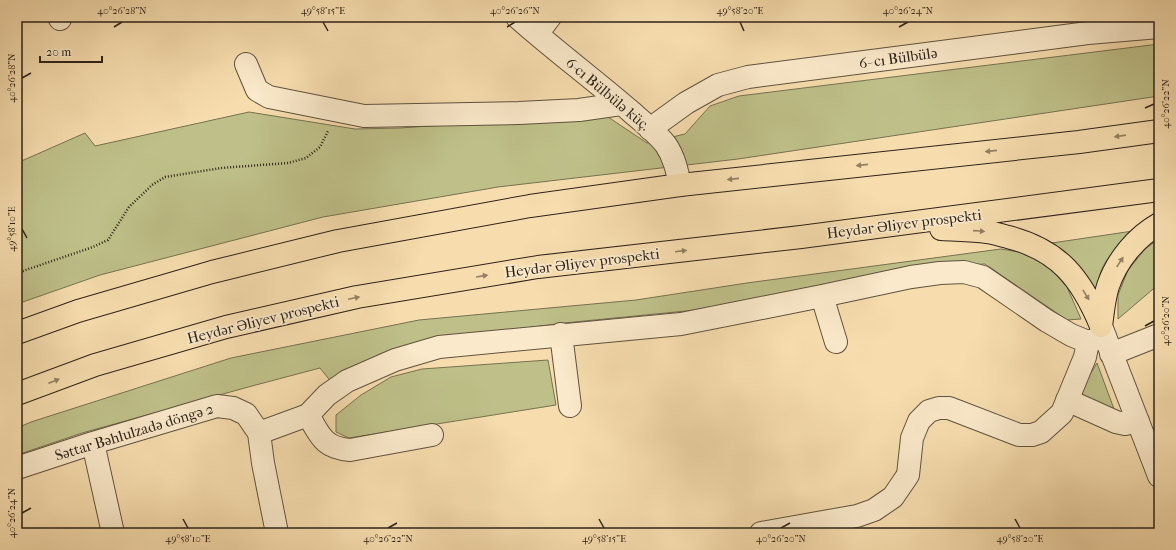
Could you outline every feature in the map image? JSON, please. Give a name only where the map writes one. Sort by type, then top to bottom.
[{"type":"highway","points":[[17,333],[78,311],[212,272],[338,241],[530,206],[680,185],[1079,142],[1159,131]]},
{"type":"highway","name":"Heydər Əliyev prospekti","points":[[17,394],[95,365],[226,327],[357,297],[538,267],[800,237],[1159,190]]},
{"type":"highway","points":[[1101,339],[1104,303],[1108,285],[1117,267],[1130,247],[1151,228],[1159,224]]},
{"type":"highway","points":[[800,237],[939,228],[988,232],[1023,241],[1048,253],[1069,270],[1093,305],[1101,339]]},
{"type":"street","name":"6-cı Bülbülə küç.","points":[[517,17],[621,104],[665,144],[675,162],[680,185]]},
{"type":"street","points":[[537,34],[550,17]]},
{"type":"street","name":"6- cı Bülbülə","points":[[650,129],[686,103],[718,85],[748,77],[1088,25],[1159,27]]},
{"type":"street","points":[[246,64],[257,90],[269,97],[364,116],[519,113],[580,110],[621,104]]},
{"type":"street","points":[[259,433],[308,415],[327,395],[347,381],[395,360],[439,347],[561,334],[681,324],[911,277],[940,273],[964,272],[983,277],[1047,321],[1071,335],[1101,339],[1159,335]]},
{"type":"street","points":[[822,296],[836,342]]},
{"type":"street","points":[[561,334],[570,406]]},
{"type":"street","points":[[760,533],[857,516],[874,510],[893,497],[908,475],[912,438],[919,421],[929,411],[939,408],[949,408],[1019,435],[1032,435],[1041,432],[1062,413],[1085,357],[1101,339]]},
{"type":"street","points":[[1101,339],[1138,421],[1159,476]]},
{"type":"street","points":[[1067,400],[1116,422],[1125,424],[1138,421]]},
{"type":"street","name":"Səttar Bəhlulzadə döngə 2","points":[[17,468],[93,443],[217,406],[233,408],[246,414],[259,433],[263,463],[277,533]]},
{"type":"street","points":[[308,415],[321,436],[328,444],[339,449],[350,450],[432,435]]},
{"type":"street","points":[[93,443],[113,533]]},
{"type":"path","points":[[17,273],[93,247],[108,240],[129,207],[152,184],[165,177],[221,168],[288,163],[306,158],[320,147],[339,111]]},
{"type":"green space","points":[[1159,44],[1159,96],[738,159],[498,187],[323,217],[100,275],[17,304],[17,163],[85,133],[95,146],[249,112],[355,129],[400,128],[605,115],[647,143],[685,134],[710,106],[739,96]]},
{"type":"green space","points":[[1133,231],[1113,252],[1101,270],[1098,280],[1097,299],[1080,268],[1052,243]]},
{"type":"green space","points":[[1159,239],[1159,284],[1118,319],[1118,295],[1128,270],[1146,248]]},
{"type":"green space","points":[[1001,249],[1019,252],[1034,258],[1050,268],[1067,287],[1081,319],[1067,320],[985,264],[961,265],[857,281],[696,310],[564,323],[440,339],[332,383],[320,368],[82,433],[17,455],[17,428],[31,422],[231,358],[419,320],[636,300],[747,283]]},
{"type":"green space","points":[[548,360],[556,405],[349,438],[336,432],[336,415],[361,395],[391,377],[422,369]]},
{"type":"green space","points":[[1097,363],[1114,409],[1078,394]]}]
